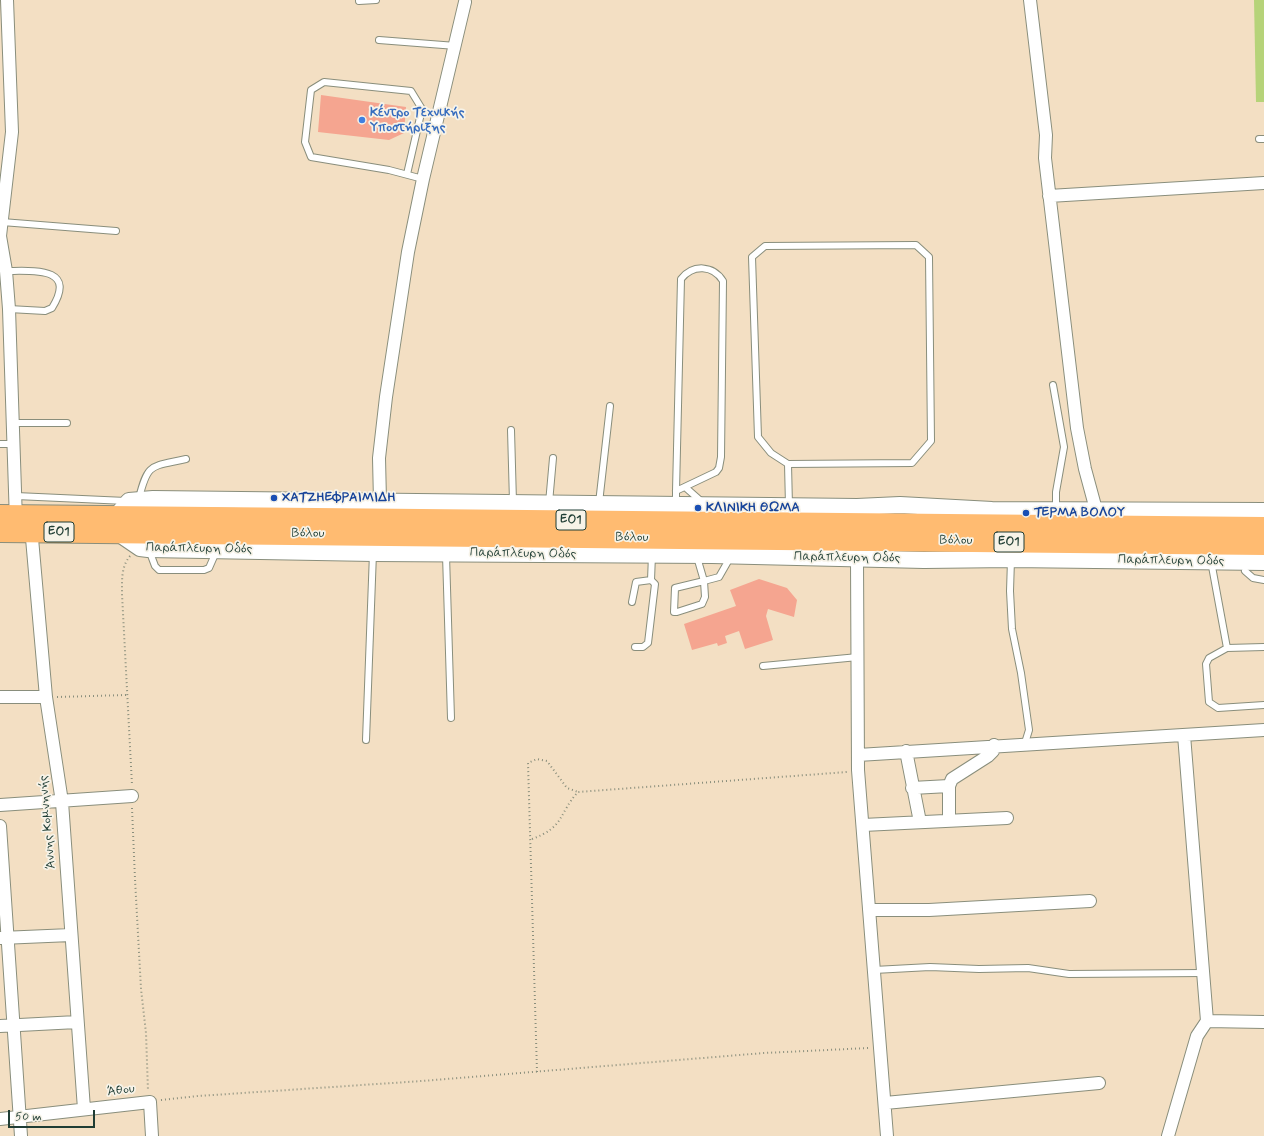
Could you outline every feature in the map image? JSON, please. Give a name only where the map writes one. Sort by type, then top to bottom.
[{"type":"main road","name":"Βόλου","points":[[16,520],[125,512],[1100,534],[1264,545]]},
{"type":"main road","name":"Βόλου","points":[[1100,534],[1264,527]]},
{"type":"street","name":"Άννης Κομνηνής","points":[[7,0],[12,132],[0,236],[6,271],[9,309],[16,520],[62,802],[84,1109]]},
{"type":"street","points":[[1030,0],[1046,135],[1045,158],[1049,196],[1077,428],[1084,469],[1100,534]]},
{"type":"street","points":[[380,501],[379,458],[386,397],[408,252],[423,179],[456,46],[464,1]]},
{"type":"street","points":[[1049,196],[1264,183]]},
{"type":"street","name":"Παράπλευρη Οδός","points":[[1264,511],[1100,534],[1011,559],[857,559],[731,555],[652,556],[373,553],[144,548],[125,512],[210,499],[599,503],[676,498],[704,505],[857,507],[900,505],[992,510],[1056,510],[1100,534],[1211,561],[1264,562]]},
{"type":"street","points":[[857,559],[858,770],[887,1136]]},
{"type":"street","points":[[0,697],[46,697]]},
{"type":"street","points":[[858,755],[994,745],[1264,730]]},
{"type":"street","points":[[1168,1136],[1197,1036],[1207,1021],[1184,734]]},
{"type":"street","points":[[948,821],[949,786],[956,775],[991,753],[994,745]]},
{"type":"street","points":[[906,751],[912,788],[920,822]]},
{"type":"street","points":[[912,788],[949,786]]},
{"type":"street","points":[[0,805],[62,802],[132,796]]},
{"type":"street","points":[[863,825],[1007,818]]},
{"type":"street","points":[[0,826],[4,938],[13,1025],[21,1136]]},
{"type":"street","points":[[869,910],[929,910],[1090,901]]},
{"type":"street","points":[[4,938],[71,935]]},
{"type":"street","points":[[1207,1021],[1264,1022]]},
{"type":"street","points":[[0,1026],[77,1022]]},
{"type":"street","points":[[885,1103],[1099,1083]]},
{"type":"street","points":[[150,1102],[152,1136]]},
{"type":"street","name":"Άθου","points":[[0,1119],[150,1102]]},
{"type":"lane","points":[[359,1],[376,0]]},
{"type":"lane","points":[[380,40],[456,46]]},
{"type":"lane","points":[[407,174],[422,109],[411,91],[324,82],[311,90],[305,142],[311,157],[407,174],[423,179]]},
{"type":"lane","points":[[2,222],[116,231]]},
{"type":"lane","points":[[916,245],[928,257],[931,441],[912,464],[788,464],[771,453],[758,437],[752,257],[765,246],[916,245]]},
{"type":"lane","points":[[703,268],[717,273],[723,281],[721,457],[719,468],[716,472],[685,487],[676,498],[681,280],[688,272],[703,268]]},
{"type":"lane","points":[[6,271],[46,271],[53,275],[58,284],[59,292],[52,308],[45,311],[9,309]]},
{"type":"lane","points":[[1053,385],[1064,447],[1056,492],[1056,510]]},
{"type":"lane","points":[[599,503],[610,406]]},
{"type":"lane","points":[[13,422],[67,423]]},
{"type":"lane","points":[[511,430],[513,502]]},
{"type":"lane","points":[[0,444],[14,444]]},
{"type":"lane","points":[[550,503],[553,458]]},
{"type":"lane","points":[[16,520],[125,512],[149,470],[159,465],[186,459]]},
{"type":"lane","points":[[788,464],[789,506]]},
{"type":"lane","points":[[685,487],[704,505]]},
{"type":"lane","points":[[144,548],[159,570],[202,571],[209,568],[217,550]]},
{"type":"lane","points":[[366,740],[373,553]]},
{"type":"lane","points":[[446,553],[451,718]]},
{"type":"lane","points":[[697,555],[704,581],[705,597],[702,604],[677,612],[673,611],[675,588],[704,581],[719,577],[731,555]]},
{"type":"lane","points":[[635,647],[643,647],[648,643],[655,584],[651,580],[652,556]]},
{"type":"lane","points":[[1011,559],[1010,591],[1012,629],[1021,673],[1029,730],[1025,744]]},
{"type":"lane","points":[[1211,561],[1227,648]]},
{"type":"lane","points":[[1245,571],[1256,580],[1264,580]]},
{"type":"lane","points":[[632,602],[636,582],[651,580]]},
{"type":"lane","points":[[1264,647],[1227,648],[1209,658],[1206,664],[1209,702],[1218,708],[1264,705]]},
{"type":"lane","points":[[763,666],[858,657]]},
{"type":"lane","points":[[874,970],[930,967],[1028,968],[1069,974],[1204,973]]},
{"type":"path","points":[[144,548],[131,554],[125,562],[122,577],[127,673],[126,695],[141,989],[146,1033],[147,1090],[150,1102],[198,1096],[537,1072],[772,1052],[865,1047],[881,1051]]},
{"type":"path","points":[[46,697],[79,698],[126,695]]},
{"type":"path","points":[[537,1072],[532,839],[528,763],[537,759],[547,761],[567,788],[578,792],[779,778],[858,770]]},
{"type":"path","points":[[532,839],[556,827],[578,792]]},
{"type":"green space","points":[[1254,0],[1264,0],[1264,102],[1256,102]]},
{"type":"building","name":"Κέντρο Τεχνικής Υποστήριξης","points":[[321,95],[406,107],[404,133],[389,140],[318,132]]},
{"type":"building","points":[[759,579],[787,588],[797,600],[794,617],[768,609],[766,616],[773,640],[745,649],[739,631],[725,636],[727,643],[718,646],[717,643],[692,650],[684,624],[736,606],[730,590]]},
{"type":"place","name":"Κέντρο Τεχνικής Υποστήριξης","points":[[362,120]]},
{"type":"place","name":"ΧΑΤΖΗΕΦΡΑΙΜΙΔΗ","points":[[274,498]]},
{"type":"place","name":"ΚΛΙΝΙΚΗ ΘΩΜΑ","points":[[698,508]]},
{"type":"place","name":"ΤΕΡΜΑ ΒΟΛΟΥ","points":[[1026,513]]}]
